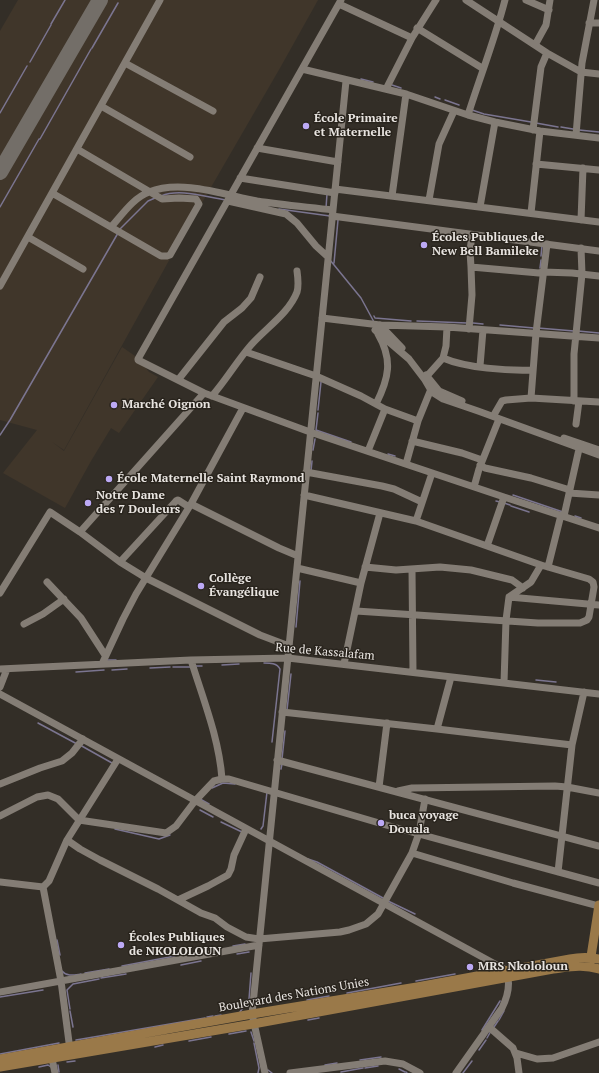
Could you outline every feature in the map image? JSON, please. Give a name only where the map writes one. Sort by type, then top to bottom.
[{"type":"main road","points":[[595,963],[599,906]]},
{"type":"main road","name":"Boulevard des Nations Unies","points":[[0,1059],[70,1051],[253,1019],[508,974],[570,959],[595,963]]},
{"type":"main road","name":"Boulevard des Nations Unies","points":[[0,1067],[51,1054]]},
{"type":"street","points":[[0,286],[160,0]]},
{"type":"street","points":[[386,89],[417,28],[436,0]]},
{"type":"street","points":[[466,0],[547,53],[581,72],[599,74]]},
{"type":"street","points":[[468,115],[505,0]]},
{"type":"street","points":[[526,0],[549,10]]},
{"type":"street","points":[[535,44],[546,25],[550,0]]},
{"type":"street","points":[[576,135],[581,72],[594,0]]},
{"type":"street","points":[[412,38],[340,2],[138,360],[204,393],[243,408],[368,452],[599,528]]},
{"type":"street","points":[[589,22],[599,24]]},
{"type":"street","points":[[417,28],[482,68]]},
{"type":"street","points":[[531,213],[536,164],[541,67],[547,53]]},
{"type":"street","points":[[125,63],[213,111]]},
{"type":"street","points":[[302,70],[406,94],[468,115],[495,122],[537,130],[599,138]]},
{"type":"street","points":[[265,1073],[253,1019],[259,942],[346,81]]},
{"type":"street","points":[[392,196],[406,94]]},
{"type":"street","points":[[101,106],[190,157]]},
{"type":"street","points":[[429,200],[439,144],[454,110]]},
{"type":"street","points":[[480,207],[495,122]]},
{"type":"street","points":[[257,148],[338,162]]},
{"type":"street","points":[[52,193],[161,256],[170,255],[199,204],[196,199],[162,199],[77,149]]},
{"type":"street","points":[[536,164],[599,170]]},
{"type":"street","points":[[581,220],[583,168]]},
{"type":"street","points":[[240,178],[335,191],[429,200],[599,222]]},
{"type":"street","points":[[113,228],[132,203],[151,192],[171,187],[187,188],[286,214],[297,223],[316,246],[328,257]]},
{"type":"street","points":[[229,198],[256,200],[472,235],[599,251]]},
{"type":"street","points":[[469,329],[472,295],[470,251],[472,235]]},
{"type":"street","points":[[28,237],[83,269]]},
{"type":"street","points":[[531,398],[536,333],[547,244]]},
{"type":"street","points":[[576,424],[574,354],[582,274],[581,248]]},
{"type":"street","points":[[471,267],[539,273],[572,272],[599,276]]},
{"type":"street","points":[[212,396],[246,352],[277,320],[291,302],[298,288],[297,271]]},
{"type":"street","points":[[178,380],[214,333],[251,298],[260,277]]},
{"type":"street","points":[[322,318],[375,326],[447,327],[599,338]]},
{"type":"street","points":[[375,326],[428,376],[439,391],[497,416],[599,455]]},
{"type":"street","points":[[375,326],[410,359],[434,394],[443,399],[599,450]]},
{"type":"street","points":[[375,326],[385,349],[389,366],[386,380],[376,404]]},
{"type":"street","points":[[428,376],[443,358],[446,346],[447,327]]},
{"type":"street","points":[[480,366],[483,330]]},
{"type":"street","points":[[246,352],[316,376],[361,396],[385,409],[418,421]]},
{"type":"street","points":[[443,358],[454,362],[501,369],[533,370]]},
{"type":"street","points":[[406,464],[418,421],[431,390]]},
{"type":"street","points":[[80,532],[204,393]]},
{"type":"street","points":[[474,487],[502,401],[531,398],[599,402]]},
{"type":"street","points":[[102,664],[123,619],[190,505],[243,408]]},
{"type":"street","points":[[368,452],[385,409]]},
{"type":"street","points":[[412,441],[462,453],[481,463],[485,468],[531,478],[570,492],[599,495]]},
{"type":"street","points":[[504,683],[506,620],[509,597],[532,582],[544,566],[563,516],[580,449]]},
{"type":"street","points":[[306,472],[394,489],[422,502]]},
{"type":"street","points":[[416,521],[432,473]]},
{"type":"street","points":[[304,495],[416,521],[544,566],[589,579],[593,582],[594,587],[595,604],[587,620],[580,623],[538,623],[356,611]]},
{"type":"street","points":[[487,546],[504,497]]},
{"type":"street","points":[[120,562],[178,500],[298,556]]},
{"type":"street","points":[[0,593],[50,512],[120,562],[146,578],[260,635],[289,646]]},
{"type":"street","points":[[344,664],[361,583],[380,513]]},
{"type":"street","points":[[366,567],[388,570],[433,567],[470,570],[512,580],[523,588]]},
{"type":"street","points":[[297,568],[361,583]]},
{"type":"street","points":[[412,569],[413,672]]},
{"type":"street","points":[[47,582],[81,618],[105,655]]},
{"type":"street","points":[[509,597],[595,604]]},
{"type":"street","points":[[24,624],[43,614],[64,599]]},
{"type":"street","name":"Rue de Kassalafam","points":[[4,669],[191,660],[288,658],[599,694]]},
{"type":"street","points":[[191,660],[213,733],[222,779]]},
{"type":"street","points":[[0,687],[4,669]]},
{"type":"street","points":[[437,728],[451,676]]},
{"type":"street","points":[[558,872],[572,745],[584,692]]},
{"type":"street","points":[[0,694],[246,829],[385,903],[508,974],[506,998],[502,1008],[456,1073]]},
{"type":"street","points":[[282,712],[437,728],[572,745]]},
{"type":"street","points":[[379,787],[386,723]]},
{"type":"street","points":[[0,784],[34,770],[62,761],[83,739]]},
{"type":"street","points":[[43,887],[49,881],[67,840],[118,759]]},
{"type":"street","points":[[277,760],[599,846]]},
{"type":"street","points":[[0,816],[37,797],[48,795],[58,799],[79,820],[122,825],[166,833],[176,826],[195,801],[214,781],[228,779],[599,883]]},
{"type":"street","points":[[396,792],[412,788],[567,787],[599,793]]},
{"type":"street","points":[[0,992],[259,942],[349,930],[370,922],[378,914],[385,903],[412,854],[419,833],[425,799]]},
{"type":"street","points":[[178,900],[228,875],[234,855],[246,829]]},
{"type":"street","points":[[67,840],[100,860],[158,889],[205,915],[215,918],[236,933],[259,942]]},
{"type":"street","points":[[412,854],[599,906]]},
{"type":"street","points":[[0,882],[43,887]]},
{"type":"street","points":[[43,887],[60,981],[70,1051]]},
{"type":"street","points":[[489,1027],[504,1039],[516,1053],[519,1073]]},
{"type":"street","points":[[516,1053],[537,1059],[552,1058],[599,1042]]},
{"type":"street","points":[[51,1054],[55,1073]]},
{"type":"street","points":[[290,1073],[385,1060],[403,1064],[420,1073]]},
{"type":"shaded area","points":[[18,0],[318,0],[177,246],[64,450],[52,442],[64,451],[122,347],[138,358],[149,372],[158,377],[119,433],[111,428],[65,508],[3,473],[37,430],[0,420],[0,31]]},
{"type":"waterway","points":[[51,24],[65,0]]},
{"type":"waterway","points":[[92,48],[118,3]]},
{"type":"waterway","points":[[30,62],[51,25]]},
{"type":"waterway","points":[[40,139],[91,49]]},
{"type":"waterway","points":[[0,113],[27,66]]},
{"type":"waterway","points":[[361,79],[373,82]]},
{"type":"waterway","points":[[392,85],[401,88]]},
{"type":"waterway","points":[[435,97],[440,99]]},
{"type":"waterway","points":[[445,100],[459,105]]},
{"type":"waterway","points":[[472,110],[484,114],[531,122]]},
{"type":"waterway","points":[[536,123],[558,127]]},
{"type":"waterway","points":[[561,127],[573,129]]},
{"type":"waterway","points":[[579,130],[599,132]]},
{"type":"waterway","points":[[0,207],[39,139]]},
{"type":"waterway","points":[[161,196],[184,193],[226,200]]},
{"type":"waterway","points":[[326,208],[327,194]]},
{"type":"waterway","points":[[119,230],[148,201],[155,198]]},
{"type":"waterway","points":[[279,209],[330,216]]},
{"type":"waterway","points":[[334,263],[338,220]]},
{"type":"waterway","points":[[0,435],[118,233]]},
{"type":"waterway","points":[[541,256],[542,246]]},
{"type":"waterway","points":[[330,260],[361,298],[374,322]]},
{"type":"waterway","points":[[540,268],[541,260]]},
{"type":"waterway","points":[[374,316],[375,318],[411,321]]},
{"type":"waterway","points":[[417,321],[467,323]]},
{"type":"waterway","points":[[473,323],[483,324]]},
{"type":"waterway","points":[[500,325],[534,328]]},
{"type":"waterway","points":[[538,328],[574,331]]},
{"type":"waterway","points":[[578,331],[599,333]]},
{"type":"waterway","points":[[318,410],[321,382]]},
{"type":"waterway","points":[[318,413],[316,430],[351,442]]},
{"type":"waterway","points":[[313,450],[315,439]]},
{"type":"waterway","points":[[388,454],[395,456]]},
{"type":"waterway","points":[[311,471],[312,461]]},
{"type":"waterway","points":[[513,495],[563,512]]},
{"type":"waterway","points":[[496,501],[500,502]]},
{"type":"waterway","points":[[504,503],[510,505]]},
{"type":"waterway","points":[[511,506],[529,512]]},
{"type":"waterway","points":[[575,516],[581,518]]},
{"type":"waterway","points":[[296,627],[300,581]]},
{"type":"waterway","points":[[107,660],[116,660]]},
{"type":"waterway","points":[[264,663],[275,664],[280,669],[272,742]]},
{"type":"waterway","points":[[222,665],[239,664]]},
{"type":"waterway","points":[[196,666],[202,666]]},
{"type":"waterway","points":[[150,668],[170,667]]},
{"type":"waterway","points":[[173,667],[191,667]]},
{"type":"waterway","points":[[112,670],[127,669]]},
{"type":"waterway","points":[[76,672],[104,670]]},
{"type":"waterway","points":[[287,710],[291,674]]},
{"type":"waterway","points":[[536,680],[556,682]]},
{"type":"waterway","points":[[38,723],[77,744]]},
{"type":"waterway","points":[[282,759],[285,731]]},
{"type":"waterway","points":[[80,745],[112,763]]},
{"type":"waterway","points":[[281,769],[282,764]]},
{"type":"waterway","points":[[212,788],[223,783],[235,784]]},
{"type":"waterway","points":[[261,829],[263,826],[267,792]]},
{"type":"waterway","points":[[200,799],[209,804]]},
{"type":"waterway","points":[[200,810],[213,817]]},
{"type":"waterway","points":[[221,822],[242,832]]},
{"type":"waterway","points":[[115,829],[159,839],[170,835]]},
{"type":"waterway","points":[[308,859],[317,862],[383,898]]},
{"type":"waterway","points":[[388,901],[415,914]]},
{"type":"waterway","points":[[57,940],[60,955]]},
{"type":"waterway","points":[[233,946],[245,944]]},
{"type":"waterway","points":[[237,954],[249,952]]},
{"type":"waterway","points":[[122,966],[175,956]]},
{"type":"waterway","points":[[181,965],[201,961]]},
{"type":"waterway","points":[[85,973],[109,969]]},
{"type":"waterway","points":[[62,971],[68,975],[81,974]]},
{"type":"waterway","points":[[240,1012],[249,999],[251,973]]},
{"type":"waterway","points":[[101,978],[126,974]]},
{"type":"waterway","points":[[416,981],[455,974]]},
{"type":"waterway","points":[[70,1009],[67,990],[73,984],[99,979]]},
{"type":"waterway","points":[[347,993],[401,983]]},
{"type":"waterway","points":[[0,997],[43,990]]},
{"type":"waterway","points":[[307,1000],[329,996]]},
{"type":"waterway","points":[[482,1030],[500,1001]]},
{"type":"waterway","points":[[70,1011],[73,1027]]},
{"type":"waterway","points":[[499,1020],[504,1011]]},
{"type":"waterway","points":[[215,1016],[221,1015]]},
{"type":"waterway","points":[[207,1017],[213,1016]]},
{"type":"waterway","points":[[76,1040],[205,1018]]},
{"type":"waterway","points":[[308,1020],[319,1018]]},
{"type":"waterway","points":[[494,1027],[498,1021]]},
{"type":"waterway","points":[[229,1034],[246,1031]]},
{"type":"waterway","points":[[487,1038],[491,1031]]},
{"type":"waterway","points":[[251,1032],[254,1041]]},
{"type":"waterway","points":[[189,1041],[211,1037]]},
{"type":"waterway","points":[[479,1050],[486,1040]]},
{"type":"waterway","points":[[0,1054],[59,1043]]},
{"type":"waterway","points":[[254,1043],[259,1068],[258,1073]]},
{"type":"waterway","points":[[155,1047],[163,1045]]},
{"type":"waterway","points":[[360,1060],[381,1057]]},
{"type":"waterway","points":[[67,1062],[75,1061]]},
{"type":"waterway","points":[[463,1073],[472,1061]]},
{"type":"waterway","points":[[325,1065],[337,1063]]},
{"type":"waterway","points":[[39,1067],[48,1065],[51,1067]]},
{"type":"waterway","points":[[58,1065],[59,1072]]},
{"type":"waterway","points":[[365,1068],[378,1066]]},
{"type":"waterway","points":[[341,1072],[363,1068]]},
{"type":"waterway","points":[[399,1069],[405,1072]]},
{"type":"waterway","points":[[268,1070],[272,1073]]},
{"type":"taxiway","points":[[0,172],[100,0]]},
{"type":"place","name":"École Primaire et Maternelle","points":[[306,126]]},
{"type":"place","name":"Écoles Publiques de New Bell Bamileke","points":[[424,245]]},
{"type":"place","name":"Marché Oignon","points":[[114,405]]},
{"type":"place","name":"École Maternelle Saint Raymond","points":[[109,479]]},
{"type":"place","name":"Notre Dame des 7 Douleurs","points":[[88,503]]},
{"type":"place","name":"Collège Évangélique","points":[[201,586]]},
{"type":"place","name":"buca voyage Douala","points":[[381,823]]},
{"type":"place","name":"Écoles Publiques de NKOLOLOUN","points":[[121,945]]},
{"type":"place","name":"MRS Nkololoun","points":[[470,967]]}]
